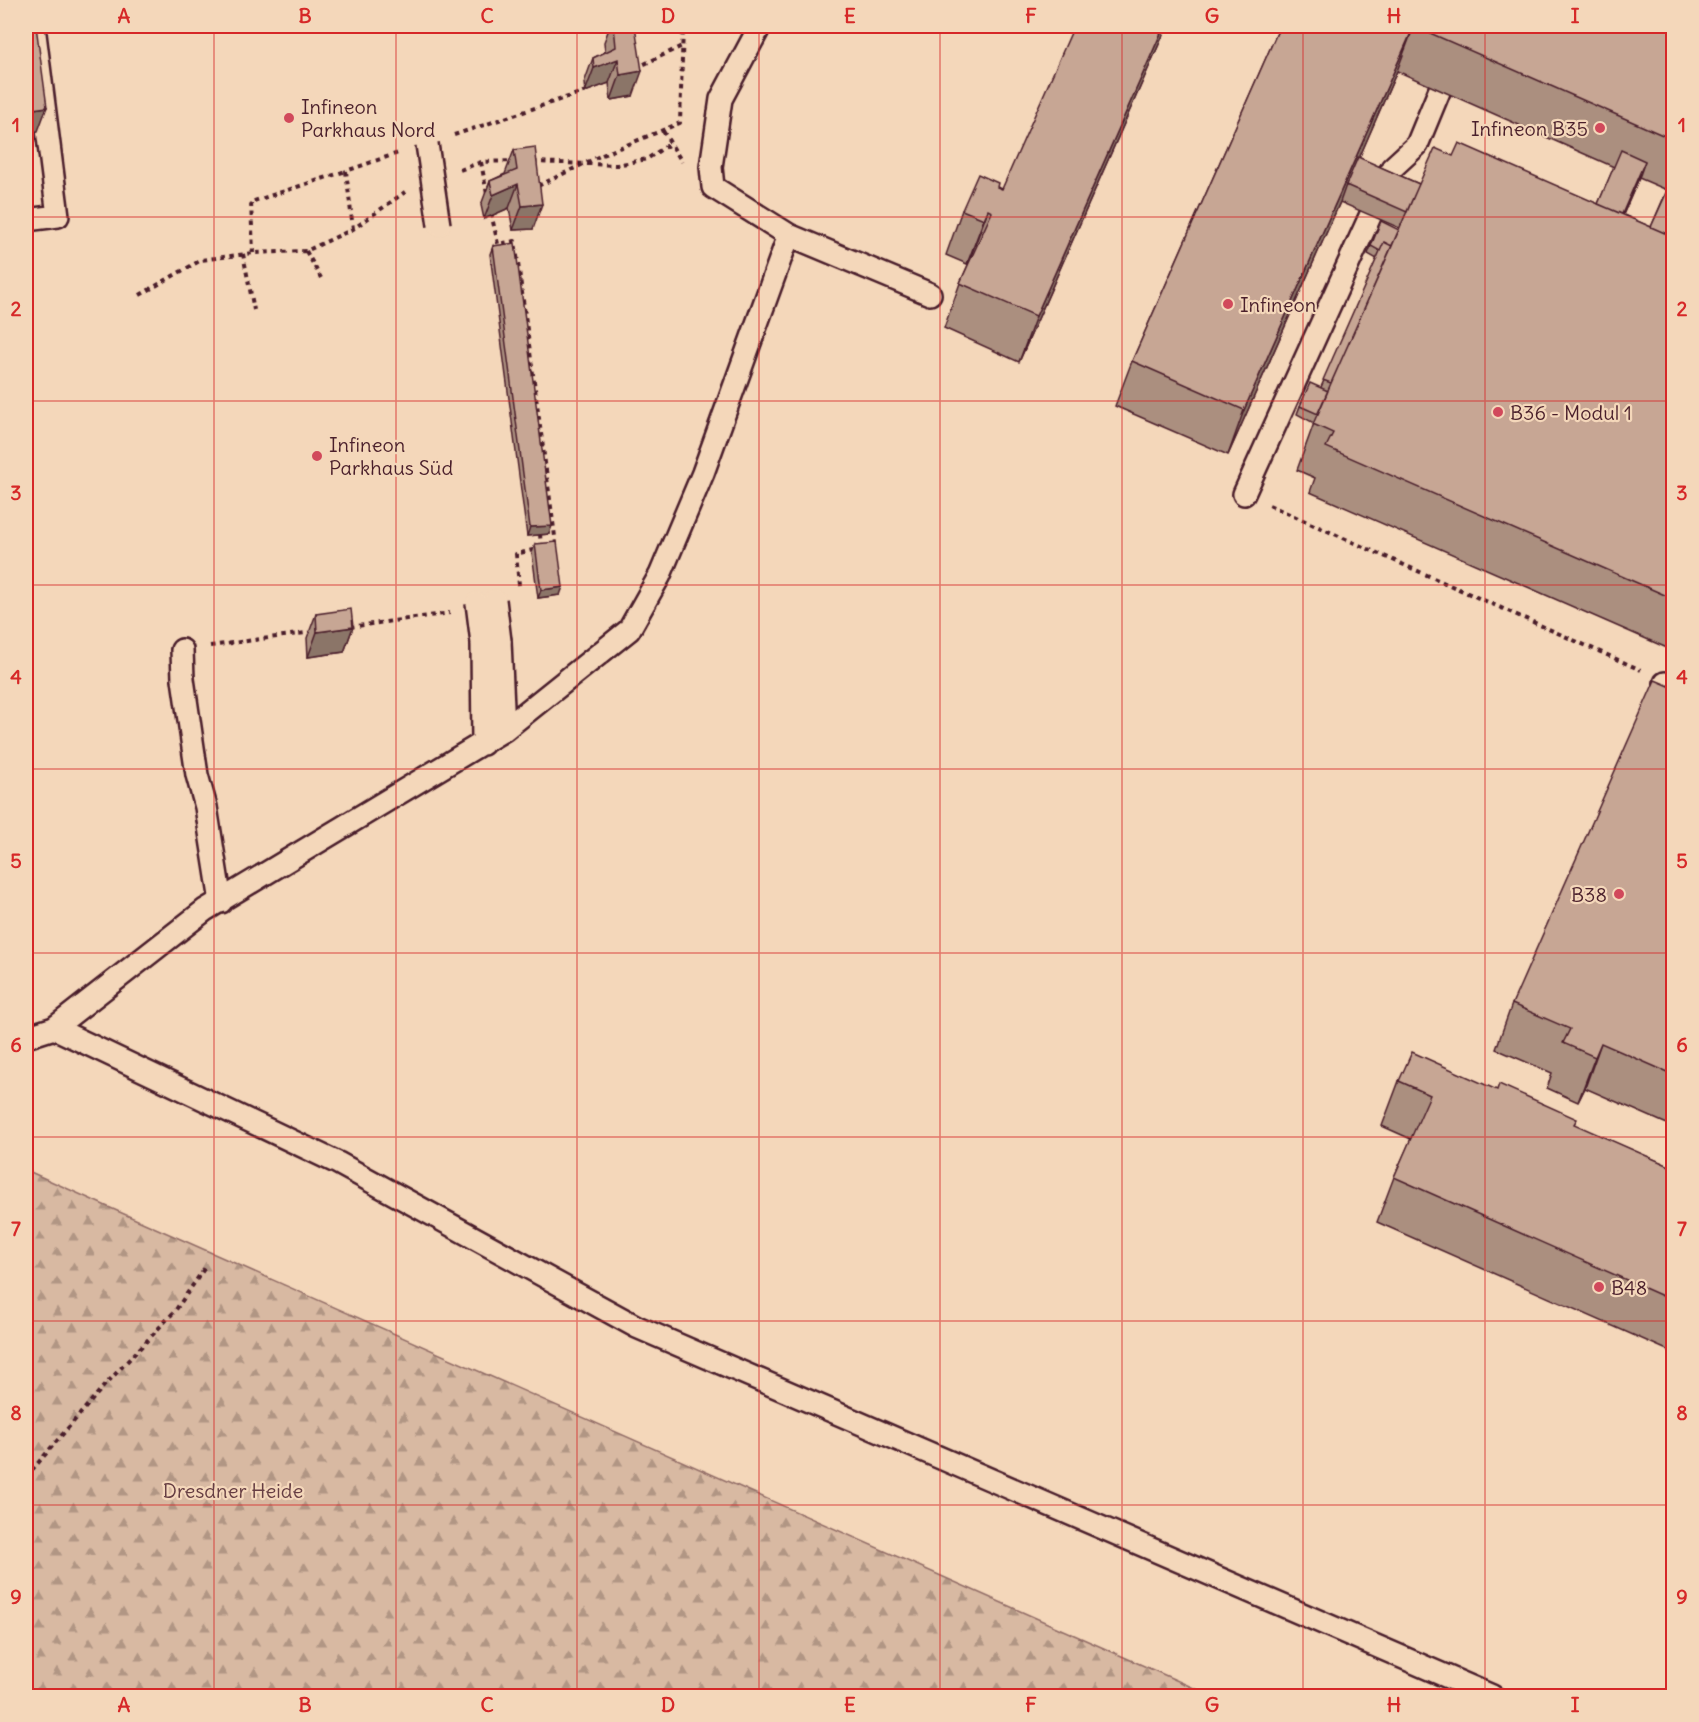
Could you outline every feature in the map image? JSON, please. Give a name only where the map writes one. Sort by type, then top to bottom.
[{"type":"lane","points":[[26,220],[58,216],[34,26]]},
{"type":"lane","points":[[760,26],[721,99],[711,167],[713,187],[789,235],[930,294]]},
{"type":"lane","points":[[1244,494],[1392,168],[1417,145],[1466,26]]},
{"type":"lane","points":[[427,144],[438,225]]},
{"type":"lane","points":[[26,1038],[54,1028],[205,910],[504,730],[629,630],[660,575],[703,473],[789,235]]},
{"type":"lane","points":[[486,602],[504,730]]},
{"type":"lane","points":[[483,744],[491,642]]},
{"type":"lane","points":[[182,646],[202,740],[207,775],[206,807],[221,902]]},
{"type":"lane","points":[[54,1028],[338,1162],[638,1327],[1492,1696]]},
{"type":"path","points":[[533,189],[602,155],[680,123],[682,26]]},
{"type":"path","points":[[628,72],[682,46]]},
{"type":"path","points":[[253,253],[251,202],[596,87]]},
{"type":"path","points":[[527,162],[617,165],[647,159],[671,143]]},
{"type":"path","points":[[449,174],[481,162],[518,161]]},
{"type":"path","points":[[481,162],[488,197]]},
{"type":"path","points":[[346,171],[353,229]]},
{"type":"path","points":[[140,296],[201,260],[253,253],[306,252],[353,229],[408,190]]},
{"type":"path","points":[[483,213],[492,208],[498,244],[515,241],[557,544],[516,554],[520,594]]},
{"type":"path","points":[[306,252],[321,278]]},
{"type":"path","points":[[243,254],[254,309]]},
{"type":"path","points":[[1244,494],[1639,669],[1669,685]]},
{"type":"path","points":[[540,534],[542,548]]},
{"type":"path","points":[[346,627],[451,613]]},
{"type":"path","points":[[309,624],[311,638]]},
{"type":"path","points":[[182,646],[322,631]]},
{"type":"path","points":[[26,1477],[104,1386],[175,1311],[206,1266]]},
{"type":"green space","name":"Dresdner Heide","points":[[26,1170],[106,1206],[1212,1696],[26,1696]]},
{"type":"building","points":[[26,26],[36,26],[47,107],[26,110]]},
{"type":"building","points":[[614,26],[635,26],[642,71],[620,75],[618,59],[594,68],[593,58],[616,47]]},
{"type":"building","points":[[1074,26],[1164,26],[1036,316],[960,283],[992,212],[988,210],[984,219],[962,210],[978,174],[998,183],[997,187],[1002,189]]},
{"type":"building","name":"Infineon","points":[[1280,26],[1414,26],[1244,410],[1132,361]]},
{"type":"building","points":[[1414,26],[1674,26],[1674,140]]},
{"type":"building","name":"B36 - Modul 1","points":[[1459,143],[1674,237],[1674,599],[1326,447],[1333,433],[1313,424],[1435,148],[1453,156]]},
{"type":"building","points":[[535,147],[542,204],[522,206],[518,184],[493,195],[490,181],[517,170],[514,150]]},
{"type":"building","points":[[1621,150],[1645,161],[1622,214],[1598,204]]},
{"type":"building","points":[[1358,157],[1419,184],[1407,212],[1346,185]]},
{"type":"building","points":[[1674,176],[1674,237],[1651,227]]},
{"type":"building","points":[[1381,221],[1399,230],[1392,246],[1384,242],[1380,251],[1371,246]]},
{"type":"building","points":[[1384,242],[1392,246],[1331,383],[1323,380]]},
{"type":"building","points":[[515,243],[552,526],[530,527],[493,246]]},
{"type":"building","points":[[1310,383],[1328,391],[1318,414],[1300,406]]},
{"type":"building","points":[[557,542],[563,587],[541,590],[535,544]]},
{"type":"building","points":[[351,609],[353,627],[317,632],[316,614]]},
{"type":"building","name":"B38","points":[[1655,680],[1674,688],[1674,1075],[1601,1043],[1595,1057],[1563,1043],[1570,1029],[1512,1004]]},
{"type":"building","points":[[1412,1052],[1497,1090],[1499,1084],[1577,1119],[1574,1124],[1674,1168],[1674,1301],[1394,1177],[1430,1095],[1399,1081]]},
{"type":"place","name":"Infineon Parkhaus Nord","points":[[289,118]]},
{"type":"place","name":"Infineon B35","points":[[1600,128]]},
{"type":"place","name":"Infineon","points":[[1228,304]]},
{"type":"place","name":"B36 - Modul 1","points":[[1498,412]]},
{"type":"place","name":"Infineon Parkhaus Süd","points":[[317,456]]},
{"type":"place","name":"B38","points":[[1619,894]]},
{"type":"place","name":"B48","points":[[1599,1287]]}]
